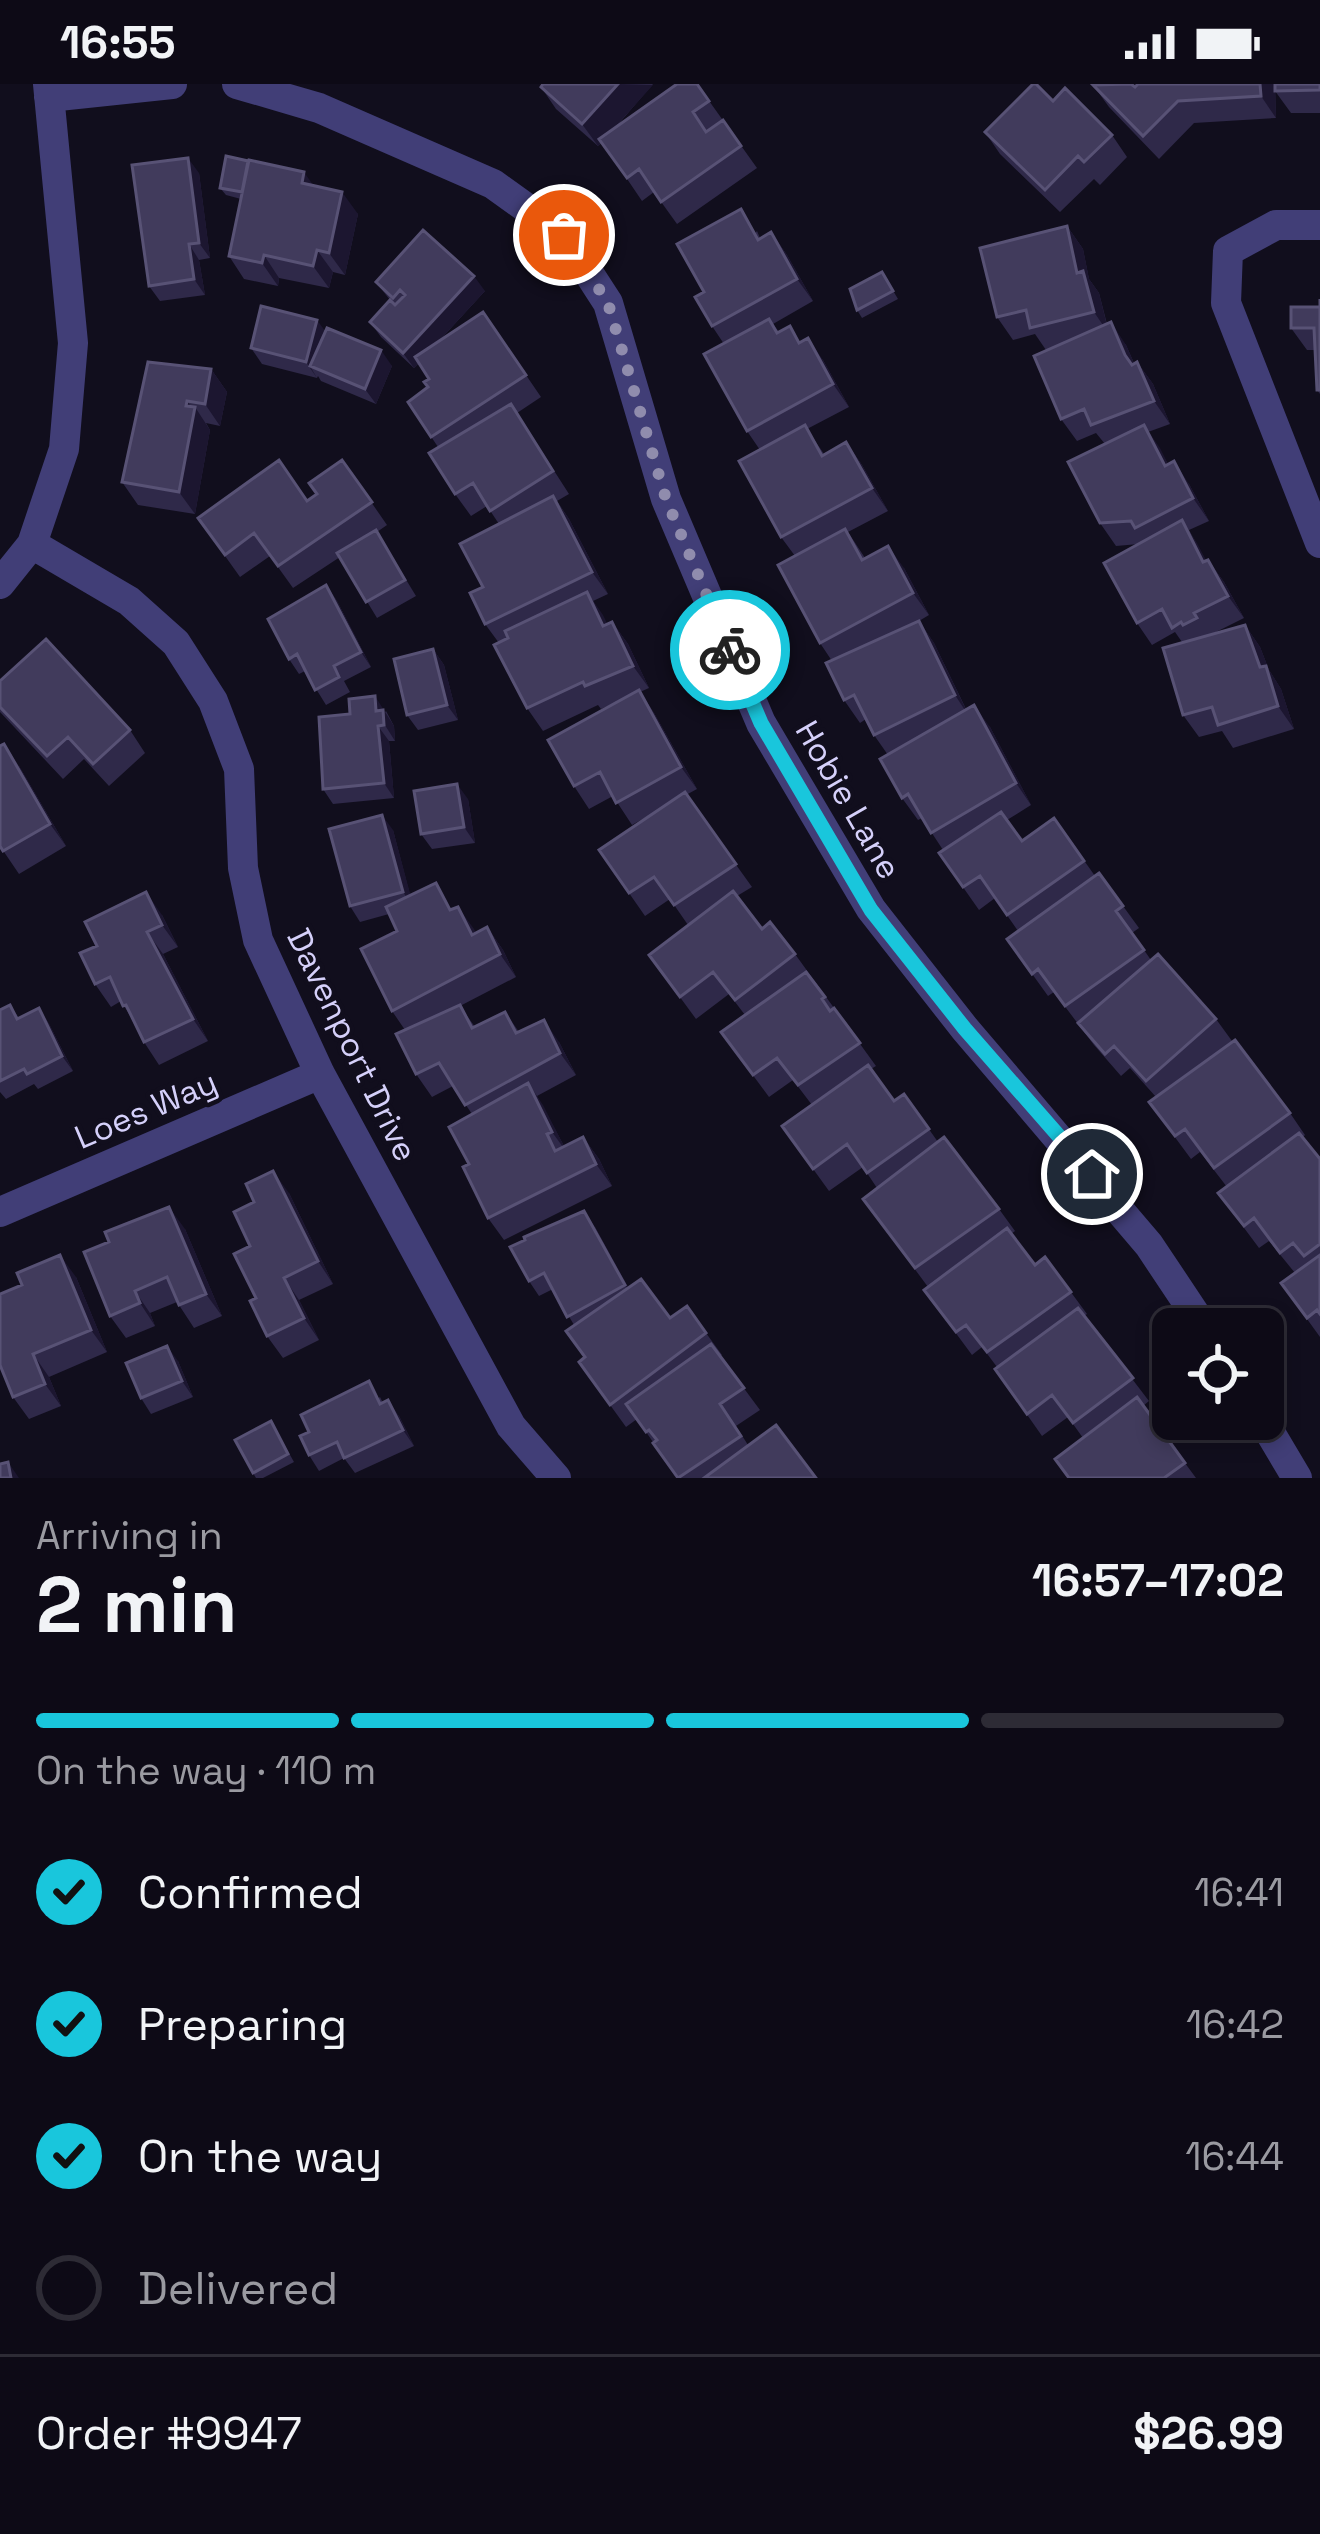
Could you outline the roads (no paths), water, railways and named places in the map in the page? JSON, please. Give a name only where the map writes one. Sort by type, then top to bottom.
[{"type":"street","points":[[0,584],[32,544],[64,449],[74,344],[49,90],[172,84]]},
{"type":"street","name":"Hobie Lane","points":[[236,84],[319,109],[493,184],[564,235],[608,303],[666,499],[761,723],[871,910],[965,1029],[1149,1245],[1191,1308]]},
{"type":"street","points":[[1320,225],[1276,225],[1228,251],[1226,303],[1320,543]]},
{"type":"street","name":"Davenport Drive","points":[[32,544],[129,601],[176,643],[213,700],[239,769],[243,868],[258,940],[320,1074],[511,1426],[556,1478]]},
{"type":"street","name":"Loes Way","points":[[0,1212],[320,1074]]},
{"type":"street","points":[[1275,1440],[1298,1478]]}]
